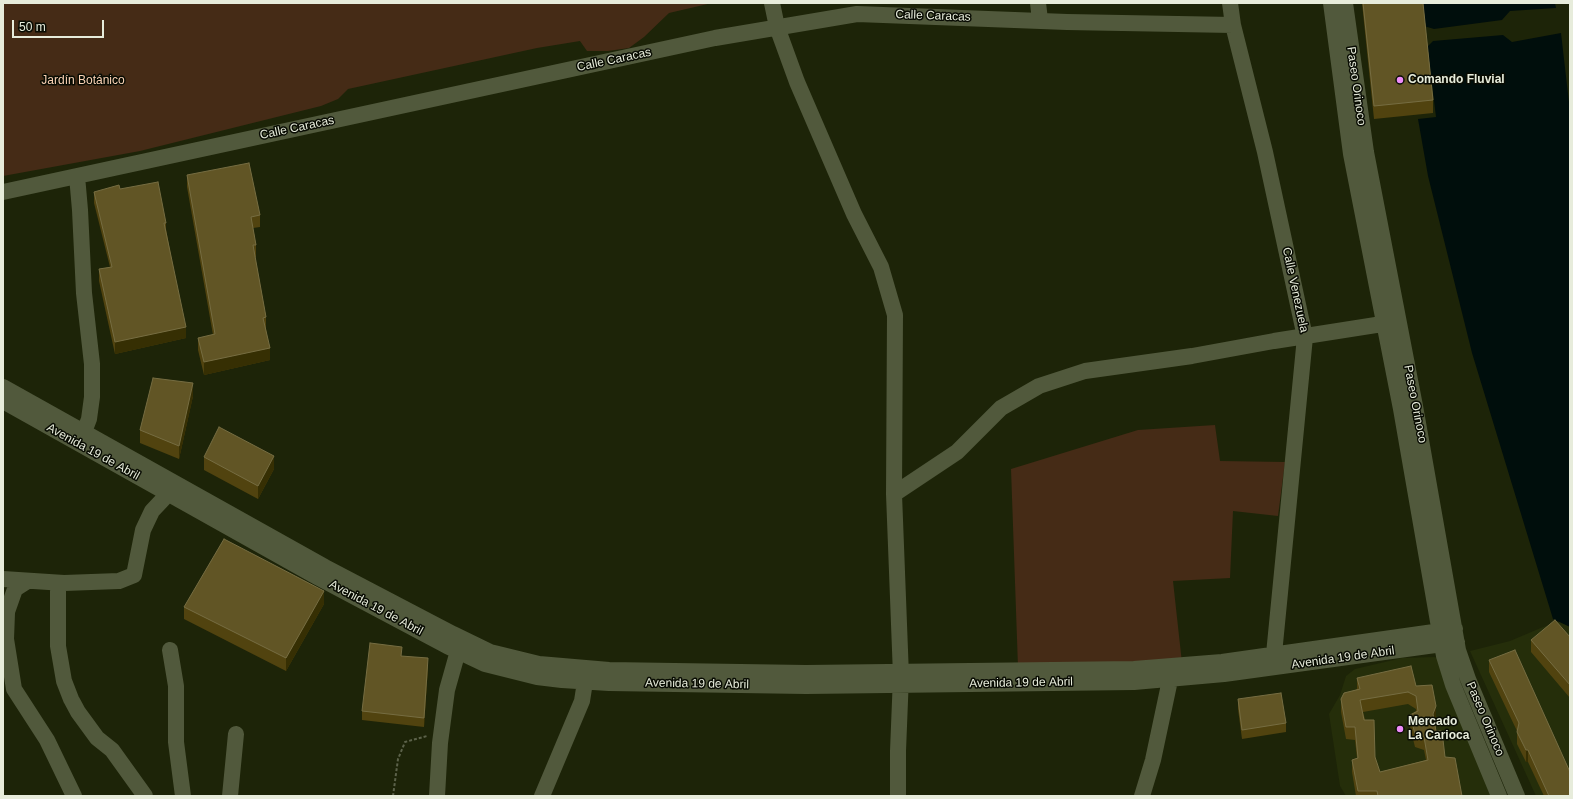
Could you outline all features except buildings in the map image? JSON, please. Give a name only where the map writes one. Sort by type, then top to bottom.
[{"type":"street","points":[[772,3],[777,27],[788,59],[820,140],[854,214],[881,267],[895,314],[894,494],[901,679],[898,796]]},
{"type":"street","points":[[1038,3],[1040,20]]},
{"type":"street","name":"Calle Venezuela","points":[[1230,3],[1265,152],[1305,337],[1274,654]]},
{"type":"street","name":"Paseo Orinoco","points":[[1331,3],[1351,154],[1392,323]]},
{"type":"street","name":"Paseo Orinoco","points":[[1345,3],[1392,323],[1448,637],[1449,675],[1499,796]]},
{"type":"street","name":"Calle Caracas","points":[[3,192],[715,38],[777,27],[858,9],[1040,20],[1234,25]]},
{"type":"street","points":[[77,176],[84,293],[92,364],[92,396],[89,419],[84,432]]},
{"type":"street","points":[[894,494],[957,452],[1001,408],[1040,386],[1086,371],[1192,356],[1274,341],[1392,323]]},
{"type":"street","name":"Avenida 19 de Abril","points":[[3,386],[339,574],[475,646],[504,657],[564,667],[609,670],[806,673],[901,679],[1170,680],[1448,637]]},
{"type":"street","name":"Avenida 19 de Abril","points":[[3,401],[319,578],[458,651],[501,669],[544,678],[585,682],[806,686],[901,679],[1154,668],[1274,654],[1448,637]]},
{"type":"street","points":[[3,579],[26,582],[58,583],[119,581],[134,575],[143,530],[152,511],[168,494]]},
{"type":"street","points":[[26,582],[15,589],[4,617],[8,690],[47,740],[74,796]]},
{"type":"street","points":[[58,583],[58,646],[64,681],[71,699],[78,712],[97,738],[112,750],[145,796]]},
{"type":"street","name":"Paseo Orinoco","points":[[1448,637],[1468,679],[1517,796]]},
{"type":"street","points":[[170,650],[176,686],[176,742],[183,796]]},
{"type":"street","points":[[437,796],[441,734],[447,690],[458,651]]},
{"type":"street","points":[[1142,796],[1153,760],[1170,680]]},
{"type":"street","points":[[542,796],[582,701],[585,682]]},
{"type":"street","points":[[230,796],[236,734]]},
{"type":"street","points":[[132,796],[134,779]]},
{"type":"path","points":[[393,796],[398,759],[405,742],[420,736],[441,734]]},
{"type":"shaded area","points":[[1422,3],[1570,3],[1570,627],[1553,619],[1472,353],[1428,176],[1418,119],[1436,117]]},
{"type":"shaded area","name":"Mercado La Carioca","points":[[1562,621],[1570,625],[1570,796],[1536,796],[1470,651],[1510,641],[1543,627]]},
{"type":"shaded area","name":"Mercado La Carioca","points":[[1434,657],[1446,660],[1497,796],[1346,796],[1340,786],[1329,714],[1340,695],[1346,676],[1355,669],[1402,658]]},
{"type":"green space","name":"Jardín Botánico","points":[[3,3],[712,3],[669,13],[644,37],[629,48],[608,51],[587,51],[580,41],[537,48],[348,89],[338,99],[321,106],[140,151],[3,176]]},
{"type":"green space","points":[[1215,425],[1220,461],[1285,462],[1278,516],[1233,511],[1230,578],[1173,581],[1182,663],[1018,667],[1011,469],[1138,430]]},
{"type":"pier","points":[[1555,3],[1570,3],[1570,111],[1561,33],[1512,42],[1503,35],[1433,41],[1426,48],[1424,26],[1434,29],[1502,20],[1510,11],[1556,8]]},
{"type":"place","name":"Comando Fluvial","points":[[1400,80]]},
{"type":"place","name":"Mercado La Carioca","points":[[1400,729]]}]
